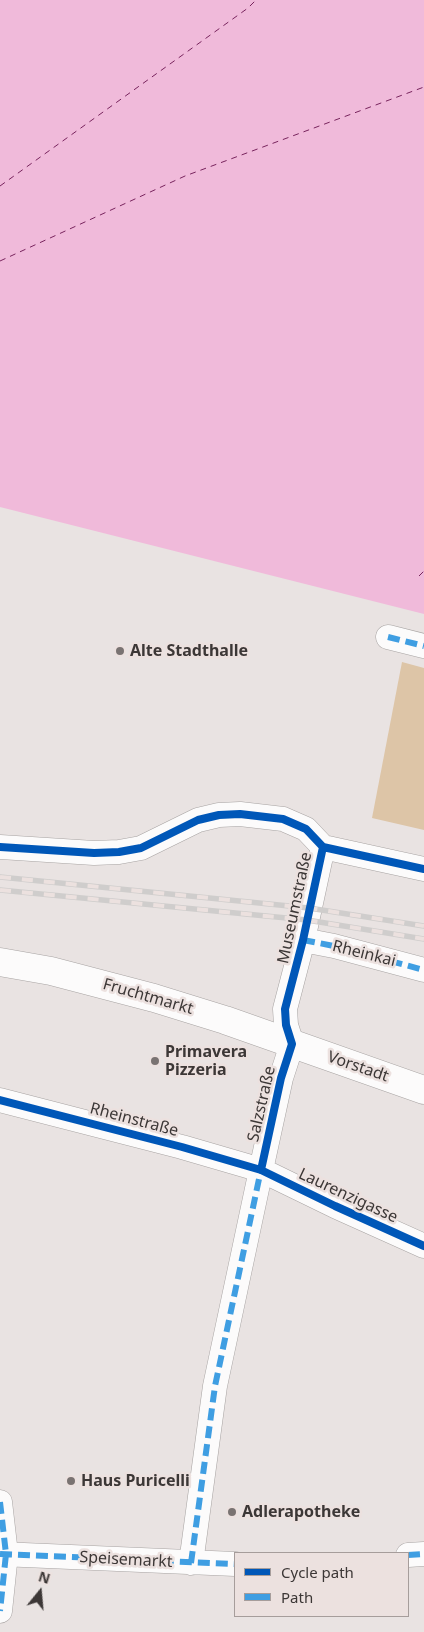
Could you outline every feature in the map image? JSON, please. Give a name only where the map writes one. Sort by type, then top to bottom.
[{"type":"main road","name":"Fruchtmarkt","points":[[0,962],[51,971],[154,998],[225,1020],[292,1044]]},
{"type":"main road","name":"Vorstadt","points":[[292,1044],[424,1090]]},
{"type":"street","points":[[388,637],[424,646]]},
{"type":"street","name":"Museumstraße","points":[[0,847],[94,853],[119,852],[141,848],[198,820],[219,814],[240,814],[283,819],[306,829],[323,846],[303,940],[285,1009],[286,1025],[292,1044]]},
{"type":"street","points":[[323,846],[424,869]]},
{"type":"street","name":"Rheinkai","points":[[303,940],[334,946],[424,970]]},
{"type":"street","name":"Salzstraße","points":[[203,1480],[215,1386],[281,1078],[292,1044]]},
{"type":"street","name":"Rheinstraße","points":[[0,1100],[182,1147],[261,1170]]},
{"type":"street","name":"Laurenzigasse","points":[[261,1170],[424,1246]]},
{"type":"street","name":"Speisemarkt","points":[[3,1554],[191,1563],[203,1480]]},
{"type":"street","points":[[0,1502],[3,1554],[0,1610]]},
{"type":"street","points":[[409,1555],[424,1554]]},
{"type":"street","points":[[191,1563],[234,1564]]},
{"type":"shaded area","points":[[0,0],[424,0],[424,614],[0,507]]},
{"type":"shaded area","points":[[402,662],[424,668],[424,830],[372,818]]},
{"type":"ferry route","points":[[0,186],[248,8],[256,0]]},
{"type":"ferry route","points":[[0,261],[185,176],[424,87]]},
{"type":"ferry route","points":[[419,576],[424,571]]},
{"type":"railway","points":[[0,877],[309,908],[424,926]]},
{"type":"railway","points":[[0,890],[307,920],[424,939]]},
{"type":"marked path","points":[[388,637],[424,646]]},
{"type":"marked path","points":[[303,940],[334,946],[424,970]]},
{"type":"marked path","points":[[191,1563],[215,1386],[262,1165]]},
{"type":"marked path","points":[[0,1502],[6,1554],[0,1611]]},
{"type":"marked path","points":[[0,1554],[234,1564]]},
{"type":"marked path","points":[[409,1555],[424,1554]]},
{"type":"cycle path","points":[[0,847],[94,853],[119,852],[141,848],[198,820],[219,815],[240,814],[283,819],[306,829],[323,847]]},
{"type":"cycle path","points":[[323,847],[424,869]]},
{"type":"cycle path","points":[[261,1170],[281,1078],[292,1044],[286,1025],[285,1009],[303,940],[323,847]]},
{"type":"cycle path","points":[[0,1100],[182,1147],[261,1170],[424,1246]]},
{"type":"place","name":"Alte Stadthalle","points":[[120,651]]},
{"type":"place","name":"Primavera Pizzeria","points":[[155,1061]]},
{"type":"place","name":"Haus Puricelli","points":[[71,1481]]},
{"type":"place","name":"Adlerapotheke","points":[[232,1512]]}]
